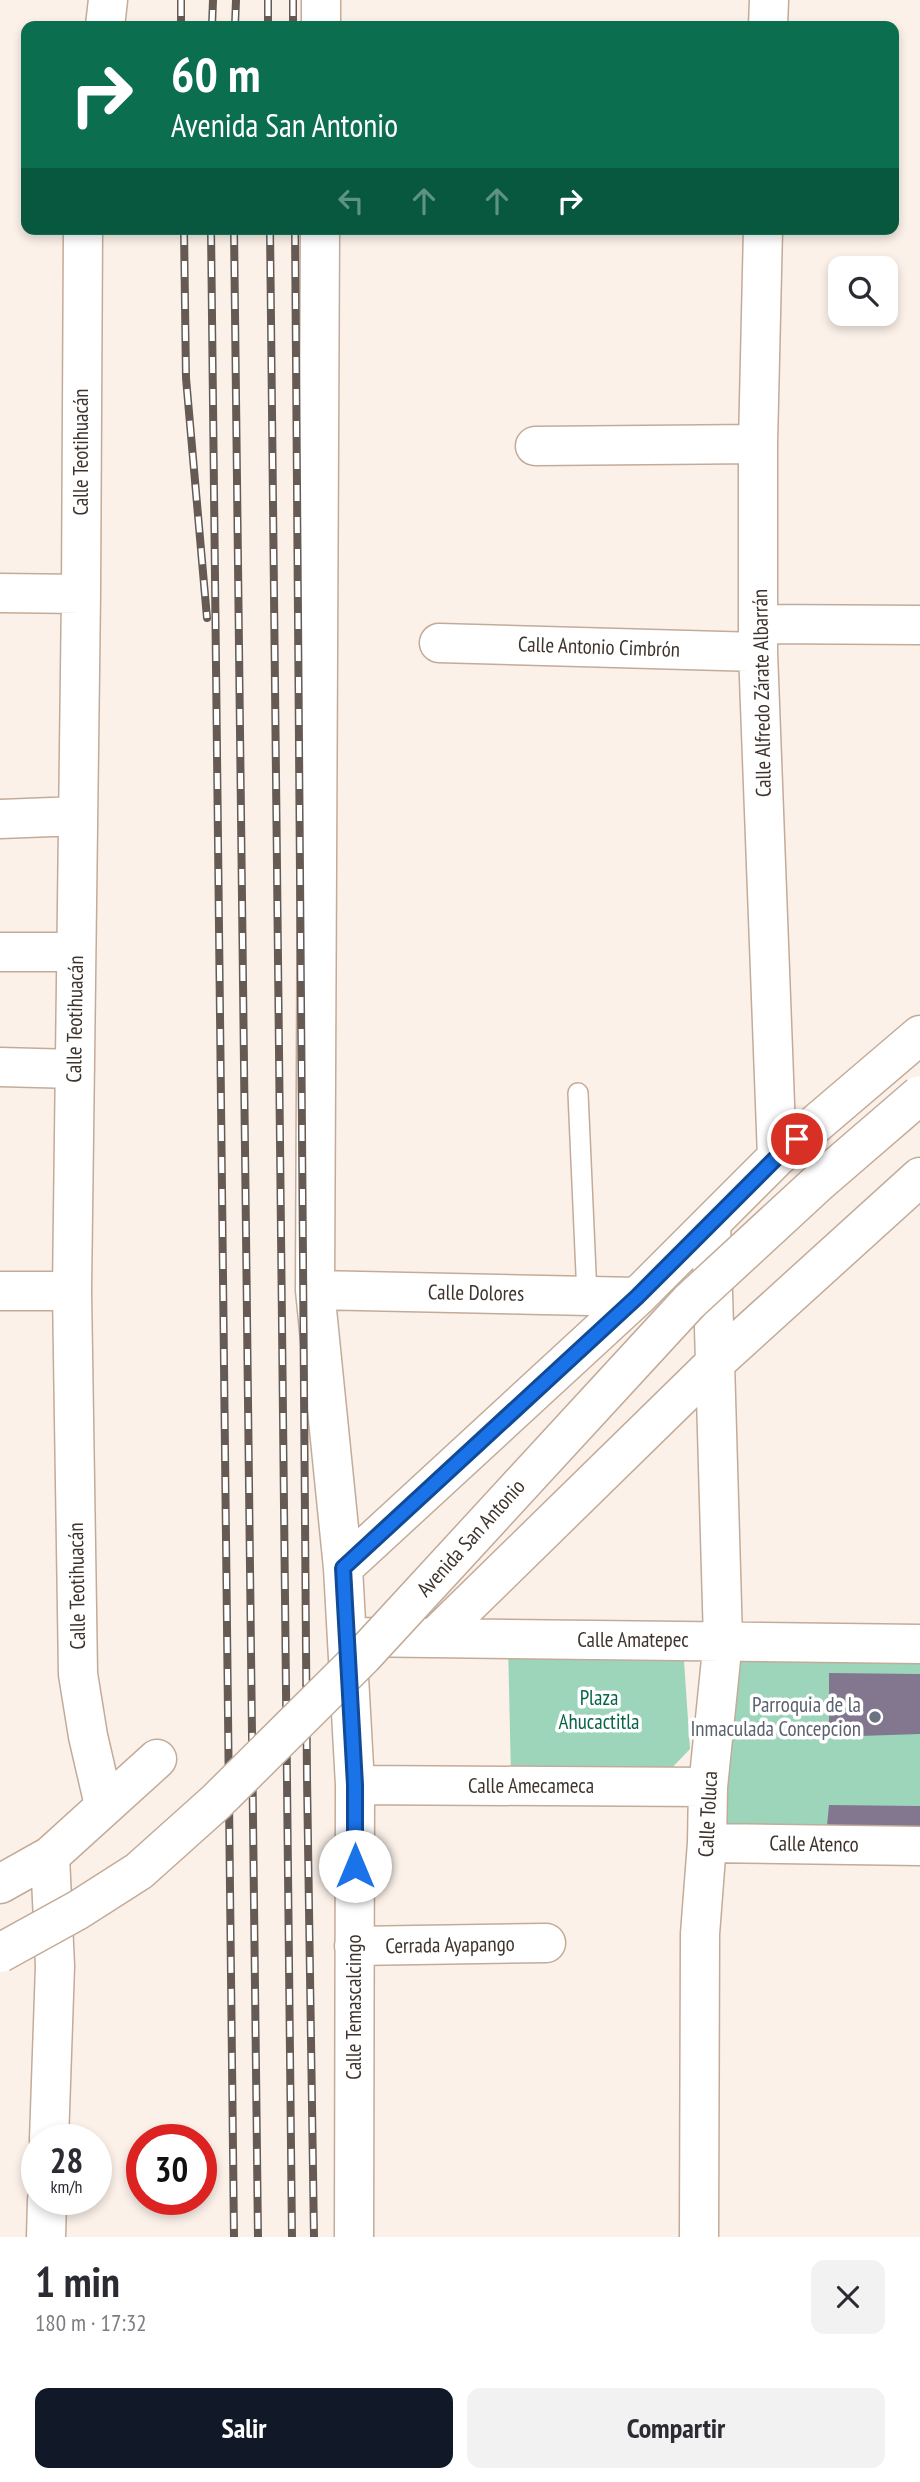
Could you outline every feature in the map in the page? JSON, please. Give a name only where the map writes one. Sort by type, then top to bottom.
[{"type":"street","points":[[106,21],[108,0]]},
{"type":"street","points":[[321,0],[321,21]]},
{"type":"street","points":[[768,21],[769,0]]},
{"type":"street","name":"Calle Teotihuacán","points":[[83,235],[72,1291],[78,1674],[88,1736],[104,1805]]},
{"type":"street","name":"Calle Temascalcingo","points":[[320,235],[316,1290],[343,1568],[355,1785],[354,2237]]},
{"type":"street","name":"Calle Alfredo Zárate Albarrán","points":[[763,235],[758,444],[759,638],[777,1157]]},
{"type":"street","points":[[535,446],[758,444]]},
{"type":"street","points":[[0,593],[81,594]]},
{"type":"street","name":"Calle Antonio Cimbrón","points":[[439,643],[759,638],[920,625]]},
{"type":"street","points":[[0,819],[78,816]]},
{"type":"street","points":[[0,952],[76,952]]},
{"type":"street","points":[[343,1568],[637,1297],[777,1157],[920,1035]]},
{"type":"street","points":[[0,1067],[75,1069]]},
{"type":"street","name":"Avenida San Antonio","points":[[0,1953],[78,1910],[139,1871],[216,1802],[363,1656],[690,1302],[819,1182],[920,1095]]},
{"type":"street","name":"Avenida San Antonio","points":[[434,1638],[715,1363],[920,1177]]},
{"type":"street","name":"Calle Toluca","points":[[699,2237],[700,1934],[708,1843],[708,1787],[723,1640],[711,1223]]},
{"type":"street","name":"Calle Dolores","points":[[316,1290],[637,1297]]},
{"type":"street","points":[[0,1291],[72,1291]]},
{"type":"street","name":"Calle Amatepec","points":[[347,1637],[920,1644]]},
{"type":"street","points":[[0,1884],[50,1856],[157,1759]]},
{"type":"street","name":"Calle Amecameca","points":[[355,1785],[708,1787]]},
{"type":"street","name":"Calle Atenco","points":[[708,1843],[920,1846]]},
{"type":"street","points":[[50,1856],[55,1966],[50,2124]]},
{"type":"street","name":"Cerrada Ayapango","points":[[354,1947],[546,1943]]},
{"type":"street","points":[[46,2237],[47,2215]]},
{"type":"lane","points":[[578,1093],[587,1296]]},
{"type":"green space","name":"Plaza Ahucactitla","points":[[508,1643],[683,1646],[690,1749],[665,1775],[511,1777]]},
{"type":"green space","points":[[731,1648],[920,1648],[920,1843],[707,1835]]},
{"type":"building","name":"Parroquia de la Inmaculada Concepcion","points":[[829,1673],[920,1674],[920,1734],[829,1737]]},
{"type":"building","points":[[829,1805],[920,1806],[920,1846],[774,1843],[775,1824],[827,1826]]},
{"type":"railway","points":[[181,0],[181,21]]},
{"type":"railway","points":[[212,21],[213,0]]},
{"type":"railway","points":[[235,21],[236,0]]},
{"type":"railway","points":[[268,0],[268,21]]},
{"type":"railway","points":[[293,0],[293,21]]},
{"type":"railway","points":[[184,235],[186,378],[207,618]]},
{"type":"railway","points":[[211,235],[234,2237]]},
{"type":"railway","points":[[234,235],[258,2237]]},
{"type":"railway","points":[[270,235],[292,2237]]},
{"type":"railway","points":[[295,235],[307,1777],[314,2237]]},
{"type":"place","name":"Parroquia de la Inmaculada Concepcion","points":[[875,1717]]},
{"type":"route","points":[[355,1866],[355,1785],[343,1568],[637,1297],[797,1139]]}]
